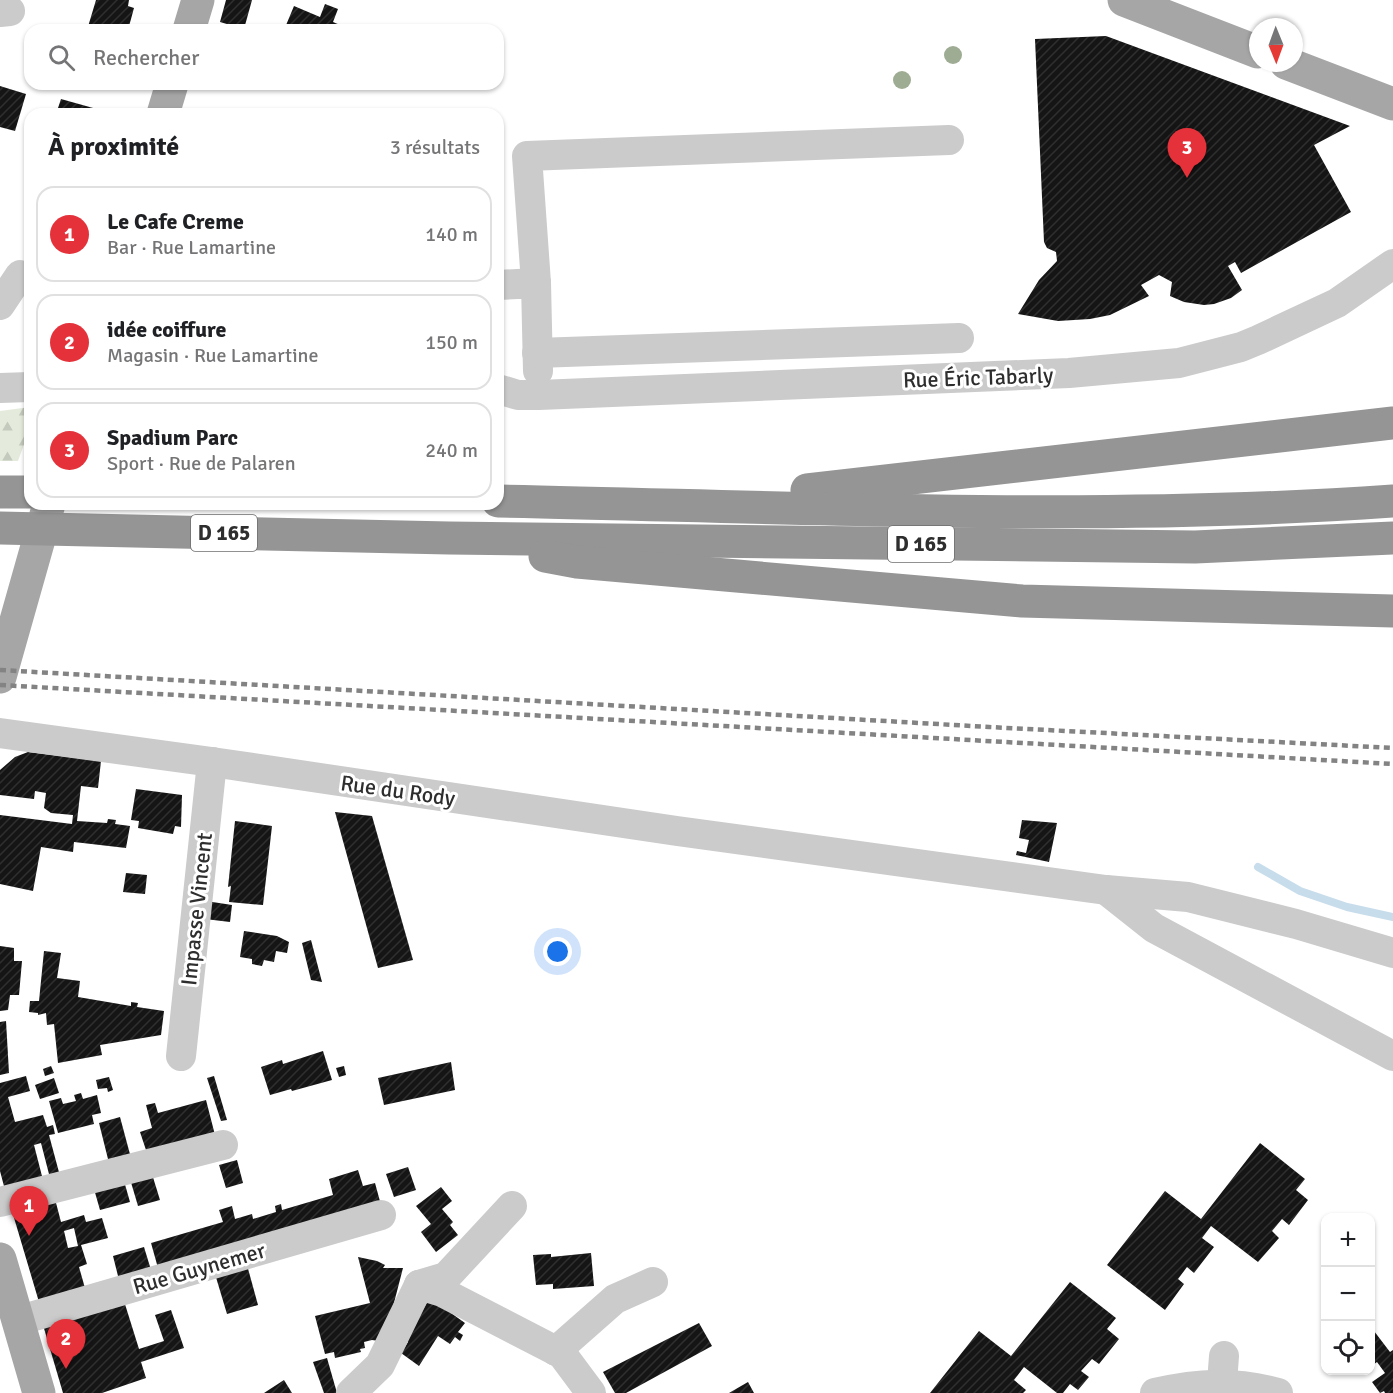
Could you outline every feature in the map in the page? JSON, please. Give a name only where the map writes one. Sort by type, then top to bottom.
[{"type":"highway","points":[[677,505],[1393,423]]},
{"type":"highway","points":[[0,492],[24,492]]},
{"type":"highway","name":"D 165","points":[[504,501],[955,510],[1196,511],[1393,501]]},
{"type":"highway","name":"D 165","points":[[0,528],[449,538],[1183,547],[1393,538]]},
{"type":"highway","points":[[449,538],[577,562],[1022,602],[1393,611]]},
{"type":"main road","points":[[191,24],[198,0]]},
{"type":"main road","points":[[1124,0],[1249,49]]},
{"type":"main road","points":[[1303,70],[1393,104]]},
{"type":"main road","points":[[165,108],[170,90]]},
{"type":"main road","points":[[0,677],[47,510]]},
{"type":"main road","points":[[0,1259],[39,1393]]},
{"type":"street","points":[[539,395],[536,283],[527,156],[949,140]]},
{"type":"street","name":"Rue Éric Tabarly","points":[[504,391],[518,395],[539,395],[1069,373],[1179,363],[1241,347],[1337,303],[1393,264]]},
{"type":"street","points":[[0,305],[20,275],[24,276]]},
{"type":"street","points":[[504,285],[536,283]]},
{"type":"street","points":[[537,353],[959,338]]},
{"type":"street","points":[[890,340],[892,380]]},
{"type":"street","points":[[746,345],[748,386]]},
{"type":"street","points":[[0,388],[24,387]]},
{"type":"street","name":"Rue du Rody","points":[[0,733],[1106,890],[1188,897],[1296,924],[1393,953]]},
{"type":"street","name":"Impasse Vincent","points":[[181,1056],[212,762]]},
{"type":"street","points":[[1106,890],[1154,928],[1393,1056]]},
{"type":"street","points":[[0,1202],[223,1144]]},
{"type":"street","points":[[351,1393],[380,1365],[419,1285],[446,1277],[512,1206]]},
{"type":"street","name":"Rue Guynemer","points":[[17,1321],[381,1215]]},
{"type":"street","points":[[556,1351],[615,1299],[653,1281]]},
{"type":"street","points":[[419,1285],[442,1292],[562,1354],[591,1393]]},
{"type":"street","points":[[1155,1393],[1187,1386],[1223,1369],[1262,1388],[1278,1393]]},
{"type":"green space","points":[[24,408],[24,444],[18,461],[0,461],[0,411]]},
{"type":"building","points":[[96,0],[129,0],[128,6],[134,8],[130,24],[89,24]]},
{"type":"building","points":[[226,0],[252,0],[245,24],[220,22]]},
{"type":"building","points":[[325,4],[338,9],[333,22],[338,24],[286,24],[294,6],[320,17]]},
{"type":"building","points":[[1106,36],[1350,126],[1314,145],[1351,212],[1241,273],[1235,262],[1228,266],[1242,290],[1231,298],[1214,304],[1184,302],[1170,296],[1172,282],[1159,275],[1141,285],[1149,296],[1110,315],[1058,321],[1018,314],[1039,280],[1057,261],[1056,252],[1047,248],[1044,242],[1035,39]]},
{"type":"building","points":[[0,86],[26,94],[15,131],[0,127]]},
{"type":"building","points":[[61,99],[93,108],[58,108]]},
{"type":"building","points":[[28,752],[101,761],[98,788],[81,786],[77,821],[107,823],[108,819],[116,820],[115,824],[130,826],[126,848],[74,842],[73,852],[41,847],[33,891],[0,884],[0,815],[72,824],[73,815],[51,813],[44,808],[46,793],[35,791],[34,799],[0,795],[0,770],[15,757]]},
{"type":"building","points":[[136,789],[182,795],[181,827],[175,826],[173,834],[138,828],[139,821],[131,820]]},
{"type":"building","points":[[335,812],[372,816],[413,960],[378,968]]},
{"type":"building","points":[[1022,820],[1057,823],[1049,862],[1016,855],[1017,851],[1026,853],[1029,840],[1019,838]]},
{"type":"building","points":[[235,821],[272,826],[263,905],[229,902],[231,886],[228,887]]},
{"type":"building","points":[[126,873],[147,875],[145,894],[123,892]]},
{"type":"building","points":[[206,901],[232,905],[230,922],[205,919]]},
{"type":"building","points":[[244,931],[277,936],[289,942],[287,953],[276,951],[274,962],[264,960],[262,966],[252,964],[252,959],[240,957]]},
{"type":"building","points":[[311,940],[322,982],[311,980],[302,943]]},
{"type":"building","points":[[0,946],[14,948],[14,961],[22,961],[19,995],[10,995],[8,1010],[0,1011]]},
{"type":"building","points":[[44,951],[61,953],[57,978],[80,981],[78,997],[131,1006],[131,1002],[138,1003],[137,1007],[164,1011],[161,1035],[100,1045],[102,1055],[58,1063],[54,1024],[47,1025],[46,1013],[38,1015],[38,1013],[29,1012],[30,1001],[39,1001]]},
{"type":"building","points":[[6,1021],[9,1073],[0,1075],[0,1022]]},
{"type":"building","points":[[323,1051],[332,1080],[270,1095],[261,1067],[282,1060],[283,1064]]},
{"type":"building","points":[[451,1062],[455,1090],[384,1105],[378,1078]]},
{"type":"building","points":[[51,1066],[54,1073],[45,1076],[43,1069]]},
{"type":"building","points":[[344,1066],[346,1075],[339,1077],[336,1068]]},
{"type":"building","points":[[26,1076],[30,1091],[8,1097],[15,1122],[43,1115],[47,1127],[53,1125],[55,1134],[49,1135],[60,1176],[50,1178],[41,1143],[34,1145],[43,1180],[5,1190],[0,1171],[0,1083]]},
{"type":"building","points":[[214,1076],[227,1120],[221,1121],[207,1078]]},
{"type":"building","points":[[109,1077],[113,1090],[108,1092],[107,1088],[98,1089],[96,1080]]},
{"type":"building","points":[[54,1078],[59,1093],[40,1099],[35,1085]]},
{"type":"building","points":[[81,1093],[83,1099],[97,1095],[101,1113],[92,1115],[94,1124],[58,1133],[49,1101],[61,1098],[63,1104],[76,1101],[74,1095]]},
{"type":"building","points":[[206,1100],[215,1135],[147,1153],[140,1132],[152,1128],[146,1105],[155,1103],[158,1113]]},
{"type":"building","points":[[120,1117],[131,1158],[109,1163],[99,1123]]},
{"type":"building","points":[[1260,1143],[1305,1179],[1296,1190],[1308,1200],[1289,1225],[1282,1219],[1272,1231],[1279,1238],[1258,1262],[1211,1226],[1202,1238],[1214,1247],[1194,1273],[1187,1267],[1178,1279],[1184,1284],[1165,1310],[1107,1265],[1165,1191],[1201,1219]]},
{"type":"building","points":[[237,1160],[243,1183],[226,1188],[219,1165]]},
{"type":"building","points":[[408,1167],[416,1190],[394,1197],[386,1174]]},
{"type":"building","points":[[358,1170],[363,1186],[375,1183],[381,1205],[158,1268],[151,1243],[223,1222],[219,1210],[232,1206],[235,1219],[252,1214],[253,1219],[276,1212],[275,1206],[281,1204],[282,1210],[333,1195],[329,1179]]},
{"type":"building","points":[[152,1174],[160,1200],[138,1206],[130,1179]]},
{"type":"building","points":[[124,1181],[130,1202],[100,1210],[94,1189]]},
{"type":"building","points":[[441,1187],[452,1201],[442,1209],[453,1222],[450,1225],[458,1235],[436,1252],[421,1232],[431,1224],[416,1206]]},
{"type":"building","points":[[55,1199],[61,1222],[84,1215],[86,1222],[102,1218],[108,1238],[81,1245],[87,1264],[79,1267],[85,1288],[39,1302],[12,1211]],"holes":[[[74,1228],[78,1246],[68,1248],[64,1231]]]},
{"type":"building","points":[[144,1247],[151,1270],[119,1280],[113,1256]]},
{"type":"building","points":[[591,1253],[594,1286],[553,1289],[553,1284],[536,1285],[533,1255],[551,1254],[551,1257]]},
{"type":"building","points":[[358,1257],[377,1261],[385,1265],[383,1268],[403,1268],[387,1330],[379,1341],[364,1342],[365,1348],[360,1349],[361,1352],[335,1358],[334,1352],[325,1354],[315,1316],[370,1303]]},
{"type":"building","points":[[247,1265],[258,1305],[227,1314],[215,1274]]},
{"type":"building","points":[[1070,1282],[1116,1318],[1107,1329],[1119,1339],[1099,1364],[1092,1359],[1081,1371],[1089,1377],[1078,1390],[1070,1384],[1063,1393],[1057,1393],[1024,1367],[1014,1380],[1026,1390],[1023,1393],[930,1393],[979,1331],[1011,1356]]},
{"type":"building","points":[[432,1294],[465,1323],[458,1332],[463,1335],[460,1341],[455,1337],[450,1344],[438,1336],[419,1366],[401,1353],[408,1342],[405,1340]]},
{"type":"building","points":[[124,1301],[139,1349],[164,1341],[155,1315],[171,1310],[184,1348],[141,1362],[146,1378],[102,1393],[63,1393],[43,1325]]},
{"type":"building","points":[[699,1323],[712,1346],[626,1393],[615,1393],[603,1372]]},
{"type":"building","points":[[1375,1332],[1390,1352],[1393,1350],[1393,1393],[1384,1391],[1380,1393],[1372,1382],[1385,1373],[1377,1362],[1375,1363]]},
{"type":"building","points":[[327,1358],[337,1393],[324,1393],[313,1362]]},
{"type":"building","points":[[284,1380],[292,1393],[264,1393]]},
{"type":"building","points":[[748,1382],[754,1393],[729,1393]]},
{"type":"waterway","points":[[1258,867],[1300,891],[1347,907],[1393,917]]},
{"type":"railway","points":[[0,670],[1393,748]]},
{"type":"railway","points":[[0,685],[1393,764]]},
{"type":"place","name":"Spadium Parc","points":[[1187,178]]},
{"type":"place","name":"Le Cafe Creme","points":[[29,1236]]},
{"type":"place","name":"idée coiffure","points":[[66,1369]]}]
